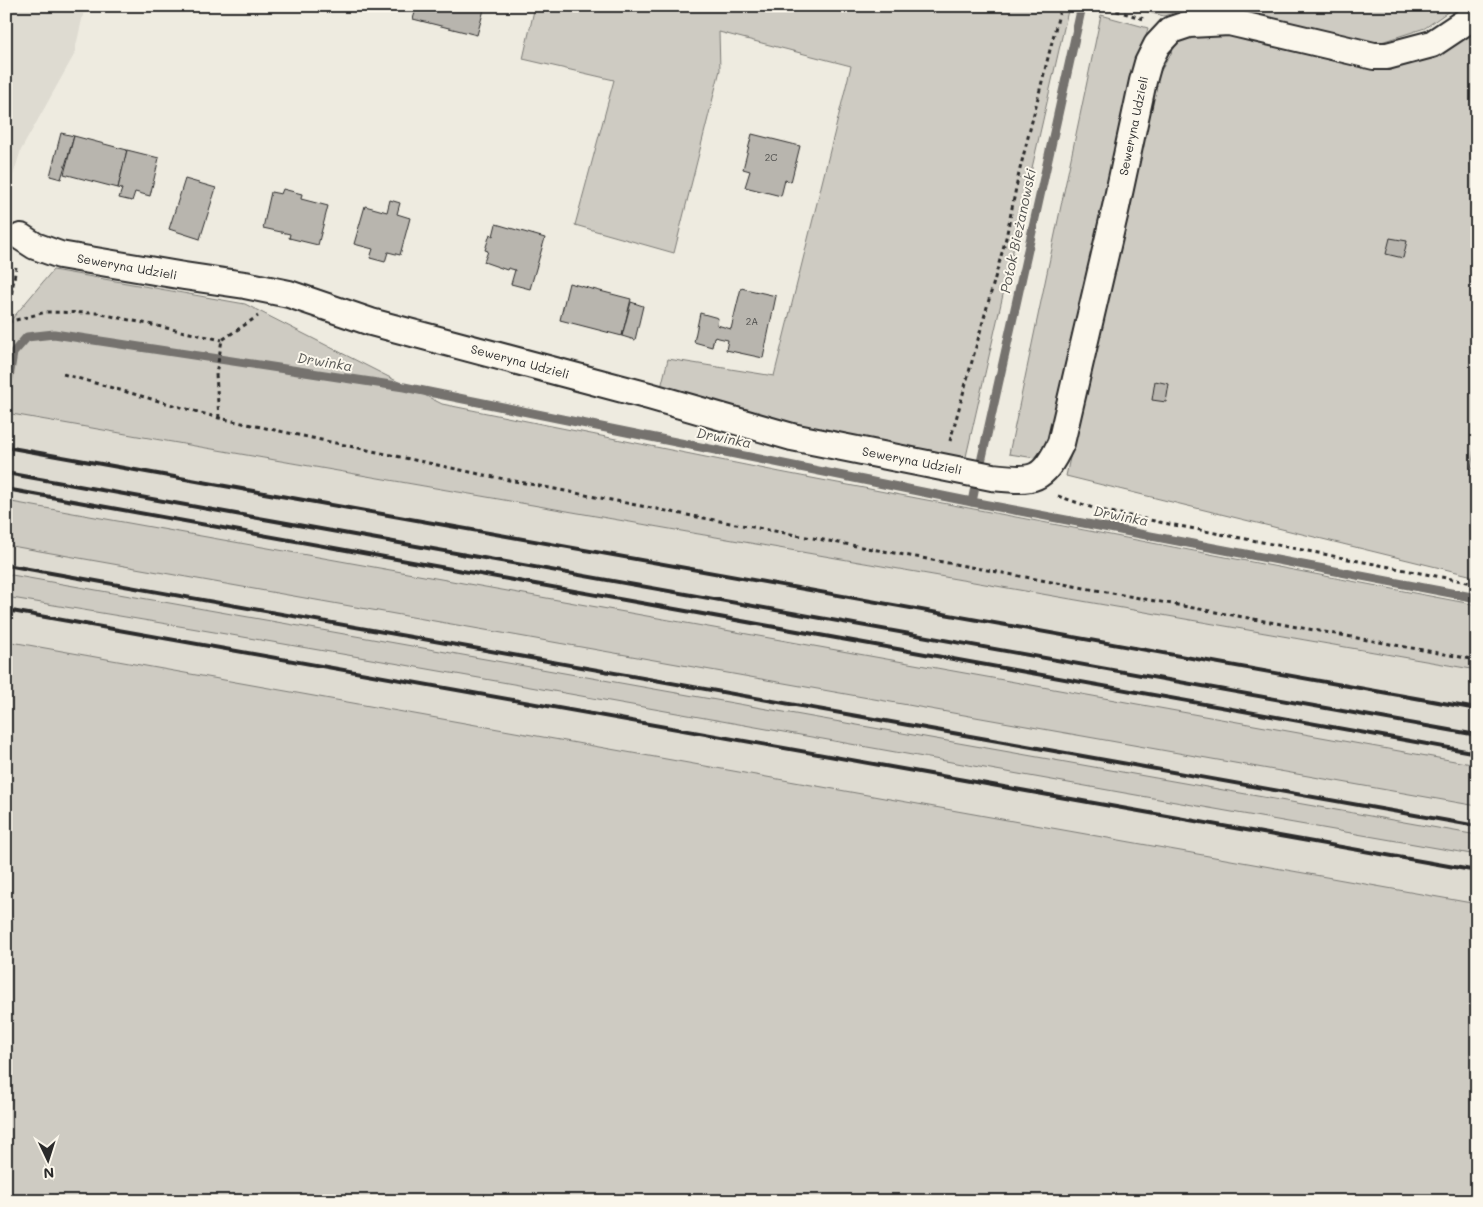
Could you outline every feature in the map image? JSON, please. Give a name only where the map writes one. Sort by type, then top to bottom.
[{"type":"street","points":[[1171,30],[1189,24],[1229,22],[1374,56],[1387,56],[1432,44],[1477,14]]},
{"type":"street","name":"Seweryna Udzieli","points":[[21,236],[35,246],[60,255],[184,276],[245,284],[289,294],[371,322],[649,396],[792,437],[943,467],[1024,480],[1044,472],[1054,459],[1061,443],[1116,207],[1142,81],[1148,62],[1157,45],[1171,30]]},
{"type":"path","points":[[943,467],[1006,238],[1019,173],[1061,6]]},
{"type":"path","points":[[1102,6],[1151,20],[1171,30]]},
{"type":"path","points":[[21,236],[7,324],[46,312],[97,313],[222,340]]},
{"type":"path","points":[[219,418],[216,374],[222,340],[289,294]]},
{"type":"path","points":[[63,374],[219,418],[494,477],[686,515],[1477,660]]},
{"type":"path","points":[[1035,477],[1050,493],[1096,509],[1477,584]]},
{"type":"shaded area","points":[[6,6],[85,6],[74,55],[21,150],[6,197]]},
{"type":"shaded area","points":[[535,6],[1069,6],[965,461],[659,396],[668,359],[774,376],[851,66],[719,32],[720,70],[674,253],[575,225],[614,80],[523,59]]},
{"type":"shaded area","points":[[1124,6],[1456,6],[1425,28],[1375,44],[1228,10],[1179,11],[1164,16]]},
{"type":"shaded area","points":[[1101,15],[1148,28],[1050,439],[1035,458],[1009,454]]},
{"type":"shaded area","points":[[1477,29],[1477,577],[1066,476],[1152,86],[1180,38],[1205,32],[1244,37],[1381,69]]},
{"type":"shaded area","points":[[53,270],[245,304],[442,404],[780,472],[1477,605],[1477,670],[6,413],[6,326]]},
{"type":"shaded area","points":[[6,413],[1477,670],[1477,1201],[6,1201]]},
{"type":"shaded area","points":[[6,501],[1477,765],[1477,806],[6,545]]},
{"type":"shaded area","points":[[6,574],[1477,835],[1477,855],[374,660],[6,597]]},
{"type":"shaded area","points":[[6,641],[1477,904],[1477,1201],[6,1201]]},
{"type":"building","points":[[417,6],[485,6],[477,35],[413,19]]},
{"type":"building","points":[[61,133],[74,136],[61,179],[50,176]]},
{"type":"building","points":[[752,134],[800,146],[791,182],[785,180],[781,196],[745,187],[750,171],[743,169]]},
{"type":"building","points":[[74,136],[127,150],[118,188],[64,174]]},
{"type":"building","points":[[127,150],[159,158],[150,196],[135,192],[132,201],[119,198],[122,189],[118,188]]},
{"type":"building","points":[[185,179],[216,188],[200,239],[169,229]]},
{"type":"building","points":[[283,189],[302,194],[301,199],[328,206],[318,245],[289,238],[290,234],[263,228],[271,192],[281,194]]},
{"type":"building","points":[[390,200],[400,203],[397,214],[410,218],[400,255],[388,252],[385,262],[370,258],[373,249],[354,244],[365,206],[387,212]]},
{"type":"building","points":[[496,224],[545,238],[530,289],[511,284],[515,270],[508,268],[507,270],[484,262],[488,251],[485,250],[490,234],[493,236]]},
{"type":"building","points":[[1390,238],[1407,241],[1403,258],[1386,254]]},
{"type":"building","points":[[569,283],[631,299],[622,336],[560,320]]},
{"type":"building","points":[[741,288],[776,296],[763,358],[726,350],[728,340],[714,337],[712,347],[694,342],[700,313],[718,318],[717,325],[731,329]]},
{"type":"building","points":[[631,302],[643,306],[635,340],[622,336]]},
{"type":"building","points":[[1155,381],[1169,384],[1166,402],[1152,400]]},
{"type":"building","points":[[1474,451],[1477,451],[1477,469],[1471,468]]},
{"type":"waterway","name":"Potok Bieżanowski","points":[[981,462],[1082,6]]},
{"type":"waterway","name":"Drwinka","points":[[6,396],[13,353],[27,337],[54,334],[404,387],[972,502],[1477,598]]},
{"type":"waterway","name":"Potok Bieżanowski","points":[[972,502],[975,487]]},
{"type":"railway","points":[[6,447],[1477,709]]},
{"type":"railway","points":[[6,473],[1477,735]]},
{"type":"railway","points":[[6,489],[1477,753]]},
{"type":"railway","points":[[6,565],[1477,826]]},
{"type":"railway","points":[[6,610],[1477,871]]}]
